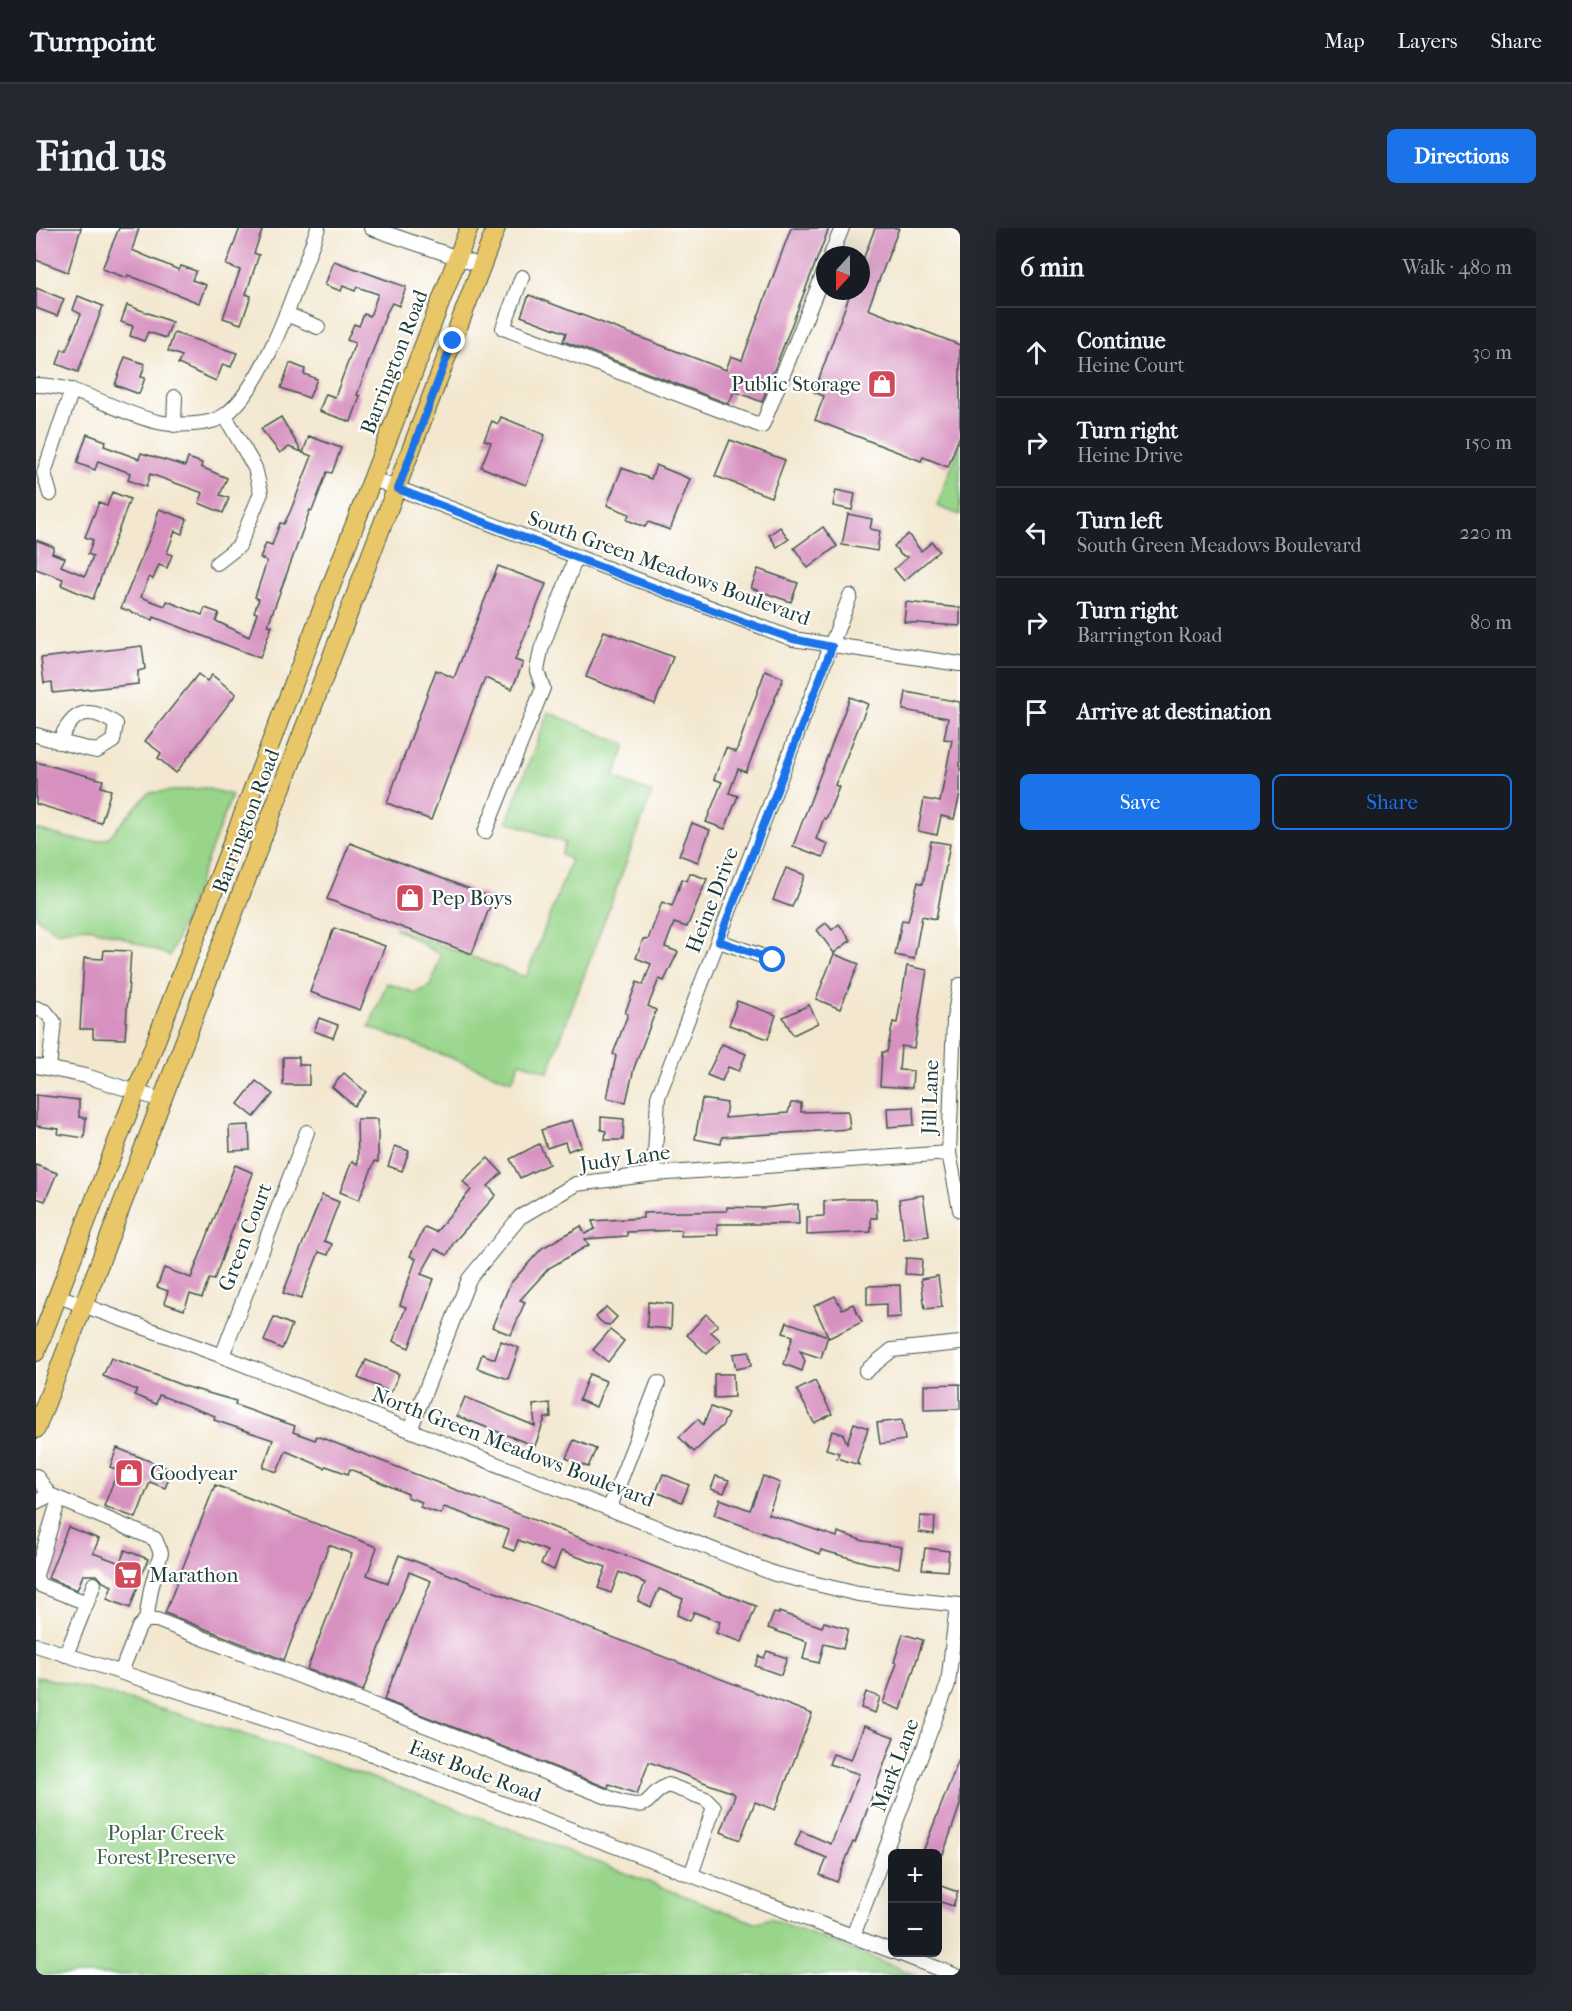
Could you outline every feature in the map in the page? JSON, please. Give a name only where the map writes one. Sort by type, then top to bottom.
[{"type":"main road","name":"Barrington Road","points":[[36,1352],[469,228]]},
{"type":"main road","name":"Barrington Road","points":[[36,1429],[398,489],[496,228]]},
{"type":"street","points":[[36,385],[72,390],[156,422],[174,425],[193,424],[225,416],[255,381],[286,314],[318,228]]},
{"type":"street","points":[[371,228],[482,266]]},
{"type":"street","points":[[835,246],[842,228]]},
{"type":"street","points":[[522,277],[503,328],[762,426],[816,292]]},
{"type":"street","points":[[286,314],[318,327]]},
{"type":"street","points":[[50,494],[44,473],[72,390]]},
{"type":"street","points":[[174,397],[174,425]]},
{"type":"street","points":[[217,563],[239,546],[261,493],[255,468],[225,416]]},
{"type":"street","name":"South Green Meadows Boulevard","points":[[373,479],[770,632],[832,647],[960,664]]},
{"type":"street","points":[[485,832],[543,688],[537,671],[541,650],[576,557]]},
{"type":"street","name":"Heine Drive","points":[[654,1174],[658,1097],[850,596]]},
{"type":"street","points":[[36,735],[59,742]]},
{"type":"street","points":[[719,941],[773,960]]},
{"type":"street","name":"Jill Lane","points":[[960,985],[954,1019],[949,1154],[960,1210]]},
{"type":"street","points":[[36,1008],[46,1012],[54,1022],[42,1067],[86,1076],[161,1100]]},
{"type":"street","name":"Green Court","points":[[222,1356],[307,1132]]},
{"type":"street","name":"Judy Lane","points":[[410,1430],[469,1279],[520,1217],[576,1184],[654,1174],[949,1154]]},
{"type":"street","name":"North Green Meadows Boulevard","points":[[58,1296],[222,1356],[775,1574],[858,1594],[958,1605]]},
{"type":"street","points":[[866,1371],[892,1350],[960,1343]]},
{"type":"street","points":[[610,1508],[658,1383]]},
{"type":"street","points":[[36,1476],[54,1497],[155,1539],[161,1553],[151,1589],[146,1620],[139,1627],[121,1672]]},
{"type":"street","points":[[36,1502],[54,1497]]},
{"type":"street","points":[[54,1497],[36,1576],[40,1585],[87,1603]]},
{"type":"street","points":[[66,1655],[94,1584]]},
{"type":"street","name":"Mark Lane","points":[[853,1936],[948,1684],[958,1605]]},
{"type":"street","points":[[146,1620],[157,1620],[267,1662],[347,1697],[620,1802],[638,1807],[648,1803],[658,1789],[668,1785],[706,1799],[714,1807],[691,1875]]},
{"type":"street","name":"East Bode Road","points":[[36,1646],[361,1750],[888,1950]]},
{"type":"street","name":"East Bode Road","points":[[907,1957],[954,1975]]},
{"type":"green space","points":[[960,444],[960,515],[937,506]]},
{"type":"green space","points":[[548,712],[626,745],[614,778],[652,793],[548,1072],[520,1062],[512,1081],[369,1027],[387,983],[415,993],[430,986],[441,955],[395,928],[526,977],[571,860],[561,855],[565,843],[507,821]]},
{"type":"green space","points":[[205,788],[232,795],[170,956],[119,936],[85,927],[56,932],[36,917],[36,829],[72,839],[91,841],[108,838],[148,793]]},
{"type":"green space","name":"Poplar Creek Forest Preserve","points":[[36,1676],[219,1726],[310,1756],[755,1923],[770,1918],[916,1975],[36,1975]]},
{"type":"building","points":[[36,228],[81,228],[68,272],[36,260]]},
{"type":"building","points":[[119,228],[139,228],[132,250],[179,270],[181,266],[196,271],[192,280],[206,285],[199,303],[128,275],[127,278],[102,269]]},
{"type":"building","points":[[240,228],[263,228],[254,253],[259,255],[246,294],[251,296],[241,324],[223,318],[240,270],[226,265]]},
{"type":"building","points":[[791,228],[829,228],[822,246],[816,246],[816,262],[762,402],[734,391],[729,404],[563,341],[566,333],[521,316],[529,295],[726,370],[731,356],[742,360]]},
{"type":"building","points":[[875,228],[899,228],[868,309],[960,345],[960,435],[948,467],[923,457],[921,461],[815,420],[824,396],[814,392],[848,300],[870,300],[870,246],[868,246]]},
{"type":"building","points":[[334,261],[406,287],[399,306],[392,303],[386,314],[357,395],[360,396],[351,422],[319,411],[326,394],[335,397],[355,343],[347,340],[354,324],[359,326],[364,314],[370,316],[378,294],[357,287],[355,291],[343,286],[341,291],[325,285]]},
{"type":"building","points":[[36,288],[64,299],[57,316],[36,308]]},
{"type":"building","points":[[78,296],[103,306],[78,372],[57,364],[62,349],[66,351],[81,314],[73,310]]},
{"type":"building","points":[[127,305],[172,322],[166,338],[148,332],[144,341],[130,336],[133,326],[121,322]]},
{"type":"building","points":[[174,333],[237,353],[231,367],[223,364],[216,381],[178,364],[182,356],[168,351]]},
{"type":"building","points":[[125,357],[145,364],[141,377],[145,378],[139,394],[115,385]]},
{"type":"building","points":[[290,363],[305,369],[304,374],[317,379],[309,398],[281,388]]},
{"type":"building","points":[[281,417],[302,452],[289,447],[280,453],[261,429]]},
{"type":"building","points":[[501,417],[545,435],[526,485],[481,467],[491,442],[484,440],[492,421],[498,424]]},
{"type":"building","points":[[87,434],[106,441],[104,446],[139,459],[141,453],[185,466],[188,458],[202,463],[201,467],[227,478],[220,495],[229,498],[223,513],[199,503],[203,493],[150,474],[146,487],[128,480],[130,473],[98,461],[95,470],[77,463]]},
{"type":"building","points":[[309,436],[341,448],[332,473],[327,472],[312,511],[310,510],[268,625],[272,626],[260,658],[154,617],[153,620],[121,608],[159,509],[187,519],[182,534],[175,531],[167,553],[172,555],[167,568],[159,565],[153,579],[149,577],[141,597],[165,606],[167,601],[202,615],[205,608],[219,613],[216,621],[249,637],[257,613],[254,612],[259,599],[255,597],[267,561],[260,558],[266,543],[272,545],[280,523],[284,524],[290,512],[312,456],[303,453]]},
{"type":"building","points":[[730,440],[785,460],[771,497],[715,476]]},
{"type":"building","points":[[656,465],[690,479],[670,530],[648,522],[645,527],[627,520],[629,514],[607,505],[622,468],[651,479]]},
{"type":"building","points":[[836,490],[855,494],[852,510],[833,506]]},
{"type":"building","points":[[112,492],[130,499],[93,599],[61,585],[63,579],[36,569],[36,540],[54,547],[52,553],[65,558],[61,566],[85,576],[93,556],[88,554],[93,540],[85,537],[99,502],[107,506]]},
{"type":"building","points":[[848,514],[872,519],[870,529],[880,531],[877,551],[842,545]]},
{"type":"building","points":[[780,527],[789,539],[777,547],[769,535]]},
{"type":"building","points":[[823,527],[837,546],[808,568],[794,548]]},
{"type":"building","points":[[908,534],[921,551],[932,542],[939,551],[904,581],[894,569],[908,557],[901,555],[894,546]]},
{"type":"building","points":[[498,566],[546,584],[515,660],[523,663],[512,689],[485,678],[431,820],[387,803],[436,670],[454,678]]},
{"type":"building","points":[[758,569],[798,583],[791,602],[751,588]]},
{"type":"building","points":[[906,602],[960,608],[960,626],[904,622]]},
{"type":"building","points":[[604,631],[673,657],[655,704],[586,677]]},
{"type":"building","points":[[142,646],[145,669],[138,671],[138,684],[53,693],[52,682],[44,683],[41,658]]},
{"type":"building","points":[[765,671],[783,678],[746,772],[738,769],[729,793],[738,796],[725,829],[706,822],[722,782],[714,779],[726,748],[736,752]]},
{"type":"building","points":[[198,674],[207,681],[212,675],[236,694],[176,773],[158,758],[161,753],[145,741]]},
{"type":"building","points":[[906,692],[960,702],[960,794],[954,819],[941,816],[937,835],[918,831],[924,799],[940,802],[952,740],[944,739],[948,718],[903,710]]},
{"type":"building","points":[[850,697],[868,704],[835,785],[839,787],[816,839],[828,844],[823,857],[793,846]]},
{"type":"building","points":[[36,762],[103,780],[101,787],[111,790],[101,823],[36,804]]},
{"type":"building","points":[[692,823],[710,830],[698,862],[679,855]]},
{"type":"building","points":[[931,841],[950,844],[936,919],[922,916],[914,959],[895,955],[902,920],[908,921],[918,882],[923,884]]},
{"type":"building","name":"Pep Boys","points":[[350,843],[493,898],[472,954],[327,899]]},
{"type":"building","points":[[786,868],[805,875],[792,907],[773,900]]},
{"type":"building","points":[[690,873],[707,879],[687,927],[674,923],[665,947],[678,952],[664,981],[659,979],[648,1006],[656,1010],[634,1068],[626,1102],[607,1098],[616,1056],[613,1054],[628,1014],[625,1013],[637,982],[643,985],[651,964],[636,958],[643,939],[648,940],[662,902],[672,906],[682,879],[687,881]]},
{"type":"building","points":[[826,923],[832,930],[839,924],[851,940],[834,953],[817,930]]},
{"type":"building","points":[[334,928],[385,946],[360,1010],[310,992]]},
{"type":"building","points":[[104,950],[131,951],[125,1039],[93,1038],[93,1029],[80,1029],[84,958],[103,959]]},
{"type":"building","points":[[834,954],[859,964],[840,1009],[816,999]]},
{"type":"building","points":[[907,966],[927,970],[914,1048],[901,1046],[899,1070],[913,1071],[912,1088],[880,1086],[882,1052],[887,1052],[893,1022],[897,1023]]},
{"type":"building","points":[[737,1001],[776,1015],[768,1039],[729,1025]]},
{"type":"building","points":[[809,1005],[818,1023],[793,1035],[783,1017]]},
{"type":"building","points":[[319,1018],[338,1025],[333,1038],[314,1031]]},
{"type":"building","points":[[722,1044],[746,1054],[739,1071],[728,1067],[722,1081],[707,1075]]},
{"type":"building","points":[[283,1057],[299,1057],[299,1065],[309,1065],[309,1085],[283,1085]]},
{"type":"building","points":[[344,1073],[366,1092],[354,1106],[332,1087]]},
{"type":"building","points":[[256,1081],[273,1094],[254,1117],[238,1104]]},
{"type":"building","points":[[36,1095],[79,1100],[79,1117],[86,1118],[84,1138],[58,1134],[59,1129],[36,1126]]},
{"type":"building","points":[[702,1099],[727,1103],[725,1118],[788,1113],[791,1103],[801,1103],[801,1112],[848,1111],[850,1129],[722,1137],[721,1144],[695,1139]]},
{"type":"building","points":[[913,1107],[914,1125],[888,1127],[887,1108]]},
{"type":"building","points":[[601,1117],[624,1119],[623,1140],[605,1140],[606,1131],[601,1130]]},
{"type":"building","points":[[357,1119],[378,1119],[378,1162],[375,1161],[359,1200],[340,1192],[352,1161],[358,1164]]},
{"type":"building","points":[[572,1120],[581,1146],[568,1151],[565,1142],[547,1148],[541,1130]]},
{"type":"building","points":[[249,1125],[250,1150],[230,1151],[229,1126]]},
{"type":"building","points":[[539,1144],[549,1164],[520,1178],[510,1159]]},
{"type":"building","points":[[395,1146],[409,1151],[402,1171],[388,1166]]},
{"type":"building","points":[[488,1158],[502,1173],[488,1186],[496,1195],[454,1242],[447,1255],[435,1249],[421,1274],[434,1279],[409,1348],[393,1341],[406,1307],[400,1305],[416,1259],[410,1256],[425,1227],[436,1232],[471,1190],[463,1181]]},
{"type":"building","points":[[36,1165],[57,1173],[45,1201],[36,1198]]},
{"type":"building","points":[[235,1165],[253,1173],[214,1280],[209,1279],[202,1298],[190,1294],[184,1310],[164,1303],[168,1291],[157,1287],[164,1268],[191,1278]]},
{"type":"building","points":[[322,1195],[339,1202],[324,1241],[332,1244],[328,1255],[319,1252],[301,1299],[283,1293]]},
{"type":"building","points":[[923,1195],[929,1236],[904,1239],[899,1199]]},
{"type":"building","points":[[876,1199],[877,1218],[871,1218],[871,1232],[807,1235],[807,1217],[824,1216],[824,1201]]},
{"type":"building","points":[[798,1204],[799,1224],[717,1224],[718,1235],[681,1236],[681,1230],[627,1232],[627,1236],[585,1239],[589,1245],[549,1268],[520,1300],[525,1302],[511,1335],[492,1327],[510,1284],[542,1248],[581,1226],[585,1234],[595,1229],[592,1221],[643,1218],[643,1213],[727,1211],[727,1207],[763,1208]]},
{"type":"building","points":[[906,1258],[922,1259],[921,1275],[905,1274]]},
{"type":"building","points":[[938,1276],[942,1307],[925,1309],[921,1279]]},
{"type":"building","points":[[900,1285],[901,1317],[886,1318],[886,1304],[867,1305],[867,1286]]},
{"type":"building","points":[[835,1296],[842,1309],[853,1304],[862,1322],[829,1338],[814,1306]]},
{"type":"building","points":[[648,1302],[672,1304],[671,1329],[647,1327]]},
{"type":"building","points":[[606,1307],[617,1317],[610,1325],[604,1324],[596,1317]]},
{"type":"building","points":[[706,1314],[718,1325],[711,1332],[720,1340],[707,1354],[687,1335]]},
{"type":"building","points":[[274,1317],[292,1325],[282,1349],[264,1341]]},
{"type":"building","points":[[787,1322],[828,1336],[821,1358],[800,1351],[805,1361],[802,1371],[784,1364],[793,1336],[783,1333]]},
{"type":"building","points":[[610,1330],[624,1341],[608,1362],[593,1350]]},
{"type":"building","points":[[501,1341],[519,1348],[508,1379],[477,1368],[482,1354],[495,1359]]},
{"type":"building","points":[[749,1352],[751,1366],[736,1369],[733,1354]]},
{"type":"building","points":[[111,1358],[184,1386],[236,1401],[235,1405],[295,1426],[293,1432],[315,1440],[317,1436],[756,1606],[742,1642],[716,1633],[720,1622],[694,1612],[690,1621],[677,1615],[683,1599],[659,1589],[651,1607],[638,1601],[645,1583],[619,1572],[611,1593],[598,1588],[606,1567],[561,1551],[554,1570],[541,1564],[547,1551],[518,1540],[514,1551],[503,1547],[509,1530],[444,1507],[441,1514],[420,1507],[422,1502],[407,1497],[408,1494],[350,1469],[348,1474],[326,1466],[325,1468],[286,1451],[277,1472],[263,1467],[273,1440],[214,1420],[215,1416],[159,1395],[156,1404],[134,1395],[137,1390],[103,1376]]},
{"type":"building","points":[[366,1360],[399,1374],[391,1392],[358,1378]]},
{"type":"building","points":[[589,1374],[606,1381],[596,1407],[579,1400]]},
{"type":"building","points":[[714,1374],[733,1374],[734,1397],[714,1398]]},
{"type":"building","points":[[815,1381],[832,1414],[814,1423],[797,1390]]},
{"type":"building","points":[[960,1384],[960,1409],[924,1410],[924,1385]]},
{"type":"building","points":[[465,1397],[535,1426],[533,1405],[550,1403],[551,1417],[545,1418],[535,1446],[457,1416]]},
{"type":"building","points":[[711,1407],[728,1414],[722,1426],[694,1452],[679,1437],[698,1419],[703,1425]]},
{"type":"building","points":[[902,1420],[905,1440],[880,1444],[877,1423]]},
{"type":"building","points":[[854,1423],[868,1428],[857,1462],[859,1465],[837,1458],[839,1453],[826,1449],[832,1431],[843,1434],[847,1443]]},
{"type":"building","points":[[574,1440],[596,1449],[588,1467],[566,1458]]},
{"type":"building","points":[[117,1448],[172,1470],[165,1488],[150,1482],[136,1518],[104,1506],[118,1470],[110,1467]]},
{"type":"building","points":[[663,1474],[689,1485],[682,1502],[656,1492]]},
{"type":"building","points":[[716,1476],[729,1480],[724,1493],[711,1489]]},
{"type":"building","points":[[763,1476],[780,1483],[768,1514],[837,1537],[838,1532],[864,1541],[902,1547],[899,1568],[868,1563],[821,1550],[820,1554],[714,1515],[720,1499],[750,1510]]},
{"type":"building","points":[[215,1485],[377,1547],[367,1575],[388,1583],[399,1555],[812,1714],[775,1810],[755,1802],[740,1840],[721,1832],[735,1795],[733,1793],[649,1762],[637,1794],[609,1784],[608,1788],[384,1700],[431,1581],[409,1572],[363,1691],[307,1669],[352,1554],[329,1545],[284,1660],[165,1613]]},
{"type":"building","points":[[920,1516],[935,1517],[934,1534],[919,1532]]},
{"type":"building","points":[[68,1527],[99,1539],[93,1553],[120,1563],[125,1550],[148,1559],[130,1608],[107,1599],[112,1586],[103,1582],[97,1575],[83,1575],[77,1590],[48,1578]]},
{"type":"building","points":[[925,1548],[949,1551],[947,1571],[922,1569]]},
{"type":"building","points":[[779,1612],[822,1627],[824,1622],[848,1629],[843,1649],[824,1644],[819,1663],[803,1659],[807,1642],[768,1628],[774,1613],[779,1614]]},
{"type":"building","points":[[903,1634],[923,1640],[901,1710],[883,1703],[897,1663],[894,1662]]},
{"type":"building","points":[[767,1651],[787,1658],[781,1675],[755,1666],[759,1656],[764,1658]]},
{"type":"building","points":[[866,1692],[880,1697],[875,1713],[861,1708]]},
{"type":"building","points":[[864,1726],[894,1737],[855,1843],[853,1842],[837,1882],[820,1875],[827,1858],[795,1845],[801,1831],[831,1844],[859,1774],[829,1764],[833,1754],[851,1760]]},
{"type":"building","points":[[960,1757],[960,1805],[943,1854],[942,1849],[924,1849]]},
{"type":"building","points":[[942,1886],[958,1892],[953,1906],[942,1902]]},
{"type":"place","name":"Public Storage","points":[[882,384]]},
{"type":"place","name":"Pep Boys","points":[[410,898]]},
{"type":"place","name":"Goodyear","points":[[129,1473]]},
{"type":"place","name":"Marathon","points":[[128,1575]]},
{"type":"route","points":[[453,341],[398,489],[770,632],[832,647],[719,941],[773,960]]}]
